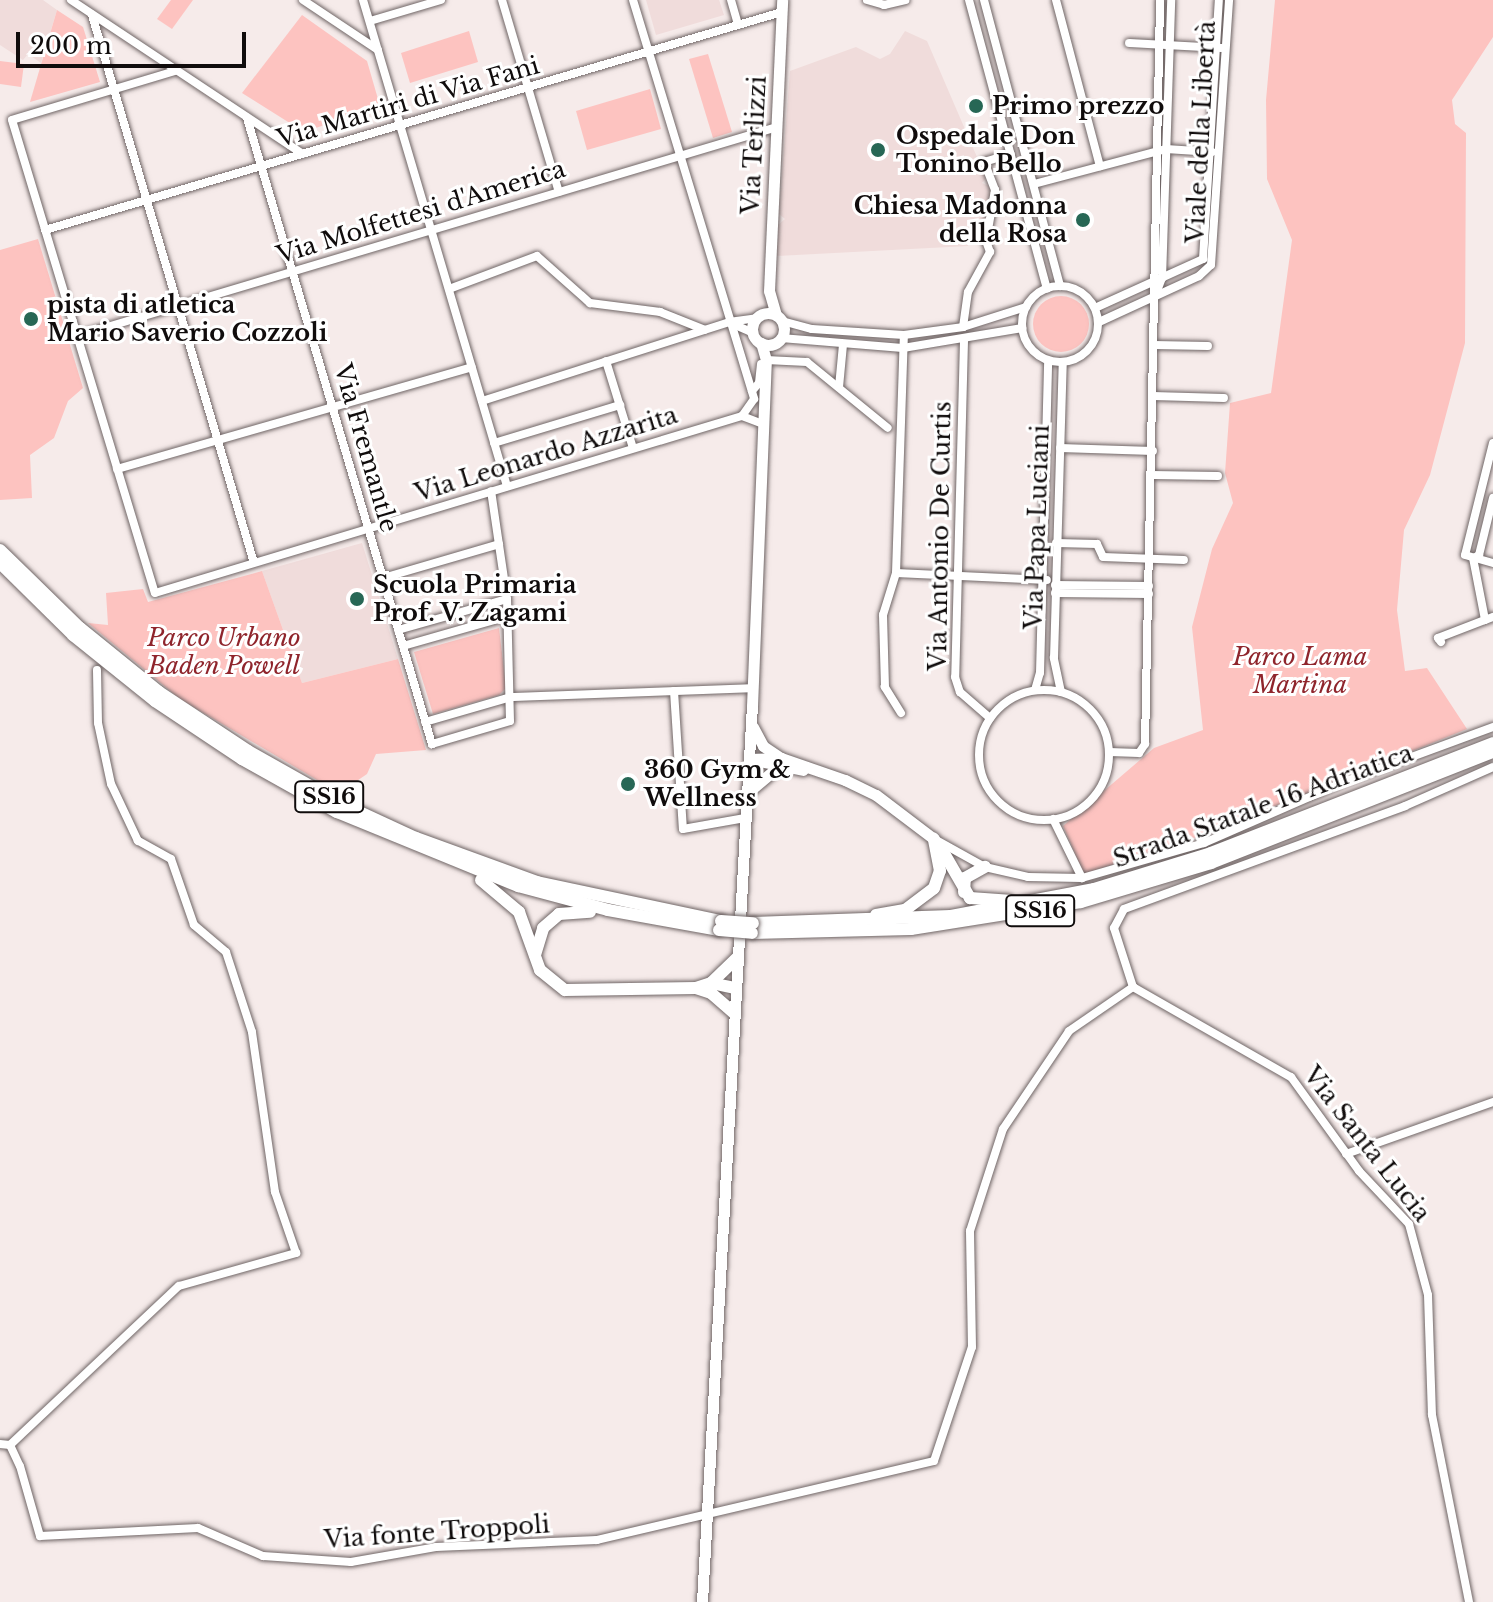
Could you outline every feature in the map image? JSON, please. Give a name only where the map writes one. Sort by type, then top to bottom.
[{"type":"highway","name":"Strada Statale 16 Adriatica","points":[[0,550],[80,628],[159,692],[248,751],[342,804],[416,838],[537,882],[720,925]]},
{"type":"highway","name":"Strada Statale 16 Adriatica","points":[[0,563],[73,635],[204,735],[325,806],[432,855],[542,893],[653,919],[753,928],[924,928],[1090,900],[1211,863],[1493,752]]},
{"type":"highway","name":"Strada Statale 16 Adriatica","points":[[753,928],[951,916],[1043,901],[1178,865],[1493,743]]},
{"type":"highway","points":[[934,839],[964,892],[980,901],[1043,901]]},
{"type":"highway","points":[[829,923],[905,910],[922,901],[934,888],[940,871],[934,839]]},
{"type":"highway","points":[[432,855],[508,898],[519,912],[549,982],[565,990],[735,988]]},
{"type":"highway","points":[[964,892],[965,878],[985,867]]},
{"type":"highway","points":[[535,955],[543,928],[559,914],[577,911],[653,919]]},
{"type":"highway","points":[[711,988],[737,958]]},
{"type":"highway","points":[[711,988],[734,1013]]},
{"type":"main road","name":"Via Terlizzi","points":[[753,333],[769,291],[782,6]]},
{"type":"main road","name":"Via Terlizzi","points":[[769,291],[779,318],[770,343]]},
{"type":"main road","points":[[758,317],[779,318]]},
{"type":"main road","points":[[702,1602],[753,688],[766,360],[770,343],[753,333]]},
{"type":"main road","points":[[751,723],[763,746],[780,762]]},
{"type":"main road","points":[[749,759],[780,762],[824,774],[876,795],[934,839]]},
{"type":"main road","points":[[747,793],[780,762]]},
{"type":"street","points":[[71,0],[303,154]]},
{"type":"street","points":[[303,0],[378,50]]},
{"type":"street","points":[[363,0],[507,486]]},
{"type":"street","points":[[370,21],[441,0]]},
{"type":"street","points":[[502,0],[559,192]]},
{"type":"street","points":[[633,0],[752,391],[753,405],[742,416],[763,424]]},
{"type":"street","points":[[731,0],[738,25]]},
{"type":"street","points":[[867,0],[884,5],[905,0]]},
{"type":"street","points":[[969,0],[1047,289]]},
{"type":"street","points":[[984,0],[1060,286]]},
{"type":"street","points":[[1056,0],[1100,166]]},
{"type":"street","points":[[1158,280],[1155,152],[1160,0]]},
{"type":"street","points":[[1109,752],[1145,749],[1155,295],[1166,149],[1171,0]]},
{"type":"street","name":"Viale della Libertà","points":[[1207,262],[1219,0]]},
{"type":"street","name":"Viale della Libertà","points":[[1207,262],[1221,152],[1229,0]]},
{"type":"street","name":"Via Martiri di Via Fani","points":[[45,230],[738,25],[782,6]]},
{"type":"street","points":[[92,15],[254,563]]},
{"type":"street","points":[[1129,43],[1227,48]]},
{"type":"street","points":[[175,71],[12,120],[117,469],[472,367]]},
{"type":"street","points":[[993,84],[1005,81]]},
{"type":"street","name":"Via Fremantle","points":[[247,118],[432,744],[510,721],[511,697]]},
{"type":"street","name":"Via Molfettesi d'America","points":[[77,336],[777,127]]},
{"type":"street","points":[[963,327],[968,292],[990,252],[986,241],[995,190],[984,162],[1022,142]]},
{"type":"street","points":[[1034,184],[1166,149],[1221,152]]},
{"type":"street","points":[[449,289],[537,256],[590,303],[660,312],[705,330]]},
{"type":"street","points":[[1095,308],[1207,262]]},
{"type":"street","points":[[1099,322],[1155,295],[1207,262]]},
{"type":"street","points":[[779,318],[812,329],[904,335],[963,327],[1026,307],[1047,289],[1060,286],[1081,292],[1095,308],[1099,322],[1093,345],[1063,363],[1048,361],[1030,348],[1022,328],[1026,307]]},
{"type":"street","points":[[482,401],[729,322],[758,317]]},
{"type":"street","points":[[729,322],[753,333]]},
{"type":"street","points":[[752,391],[759,383],[770,343],[903,348],[964,341],[1022,328]]},
{"type":"street","points":[[901,713],[885,687],[883,615],[896,573],[904,335]]},
{"type":"street","name":"Via Antonio De Curtis","points":[[964,341],[955,677],[960,692],[990,718]]},
{"type":"street","points":[[839,387],[843,345]]},
{"type":"street","points":[[1154,345],[1208,346]]},
{"type":"street","points":[[766,360],[798,359],[839,387],[888,428]]},
{"type":"street","points":[[606,361],[633,448]]},
{"type":"street","name":"Via Papa Luciani","points":[[1035,690],[1043,580],[1048,361]]},
{"type":"street","name":"Via Papa Luciani","points":[[1061,692],[1054,672],[1063,363]]},
{"type":"street","points":[[1153,396],[1224,398]]},
{"type":"street","points":[[494,443],[620,405]]},
{"type":"street","name":"Via Leonardo Azzarita","points":[[117,469],[155,593],[742,416]]},
{"type":"street","points":[[1441,642],[1438,638],[1489,618],[1469,557],[1493,443]]},
{"type":"street","points":[[1060,448],[1153,451]]},
{"type":"street","points":[[1046,466],[1059,467]]},
{"type":"street","points":[[1152,475],[1218,476]]},
{"type":"street","points":[[491,491],[507,599],[511,697]]},
{"type":"street","points":[[1469,557],[1479,555],[1493,498]]},
{"type":"street","points":[[1056,543],[1097,544],[1103,557],[1184,560]]},
{"type":"street","points":[[383,578],[499,544]]},
{"type":"street","points":[[1469,557],[1493,563]]},
{"type":"street","points":[[896,573],[1043,580],[1055,586],[1149,590]]},
{"type":"street","points":[[398,630],[507,599]]},
{"type":"street","points":[[403,646],[508,616]]},
{"type":"street","points":[[5,1444],[179,1286],[296,1253],[275,1192],[252,1032],[226,952],[194,925],[171,859],[138,841],[111,784],[98,723],[97,670]]},
{"type":"street","points":[[425,722],[511,697],[753,688]]},
{"type":"street","points":[[1035,690],[1061,692],[1083,702],[1099,719],[1109,752],[1106,775],[1095,796],[1076,811],[1053,819],[1026,817],[992,795],[979,757],[990,718],[1010,699],[1035,690]]},
{"type":"street","points":[[674,691],[683,829],[745,818]]},
{"type":"street","points":[[934,839],[985,867],[1043,879],[1082,878],[1204,843],[1346,781],[1493,727]]},
{"type":"street","points":[[707,1514],[934,1461],[972,1347],[970,1231],[1003,1129],[1069,1031],[1133,987],[1114,928],[1124,909],[1405,806],[1493,767]]},
{"type":"street","points":[[1053,819],[1082,878]]},
{"type":"street","name":"Via Santa Lucia","points":[[1133,987],[1291,1077],[1346,1154],[1400,1211],[1416,1238],[1428,1295],[1432,1415],[1469,1602]]},
{"type":"street","points":[[1346,1154],[1493,1102]]},
{"type":"street","name":"Via fonte Troppoli","points":[[5,1444],[37,1532],[45,1537],[198,1528],[263,1556],[351,1562],[436,1547],[597,1540],[707,1514]]},
{"type":"shaded area","points":[[0,0],[43,0],[57,10],[41,63],[28,54],[23,60],[0,45]]},
{"type":"shaded area","points":[[646,0],[719,0],[724,15],[656,35]]},
{"type":"shaded area","name":"Ospedale Don Tonino Bello","points":[[905,31],[927,41],[986,178],[982,183],[991,187],[984,236],[969,239],[968,246],[777,256],[778,225],[785,219],[779,214],[790,71],[856,47],[880,59],[890,54]]},
{"type":"shaded area","points":[[362,543],[398,659],[302,683],[262,571]]},
{"type":"green space","points":[[171,0],[193,0],[172,29],[157,19]]},
{"type":"green space","name":"Parco Lama Martina","points":[[1275,0],[1493,0],[1493,37],[1452,100],[1455,124],[1466,133],[1465,343],[1430,475],[1404,530],[1397,610],[1405,671],[1427,668],[1467,729],[1201,836],[1084,874],[1063,826],[1154,748],[1203,730],[1192,627],[1212,549],[1233,503],[1225,473],[1230,403],[1271,393],[1292,240],[1267,179],[1266,100]]},
{"type":"green space","points":[[57,10],[83,27],[100,82],[30,102]]},
{"type":"green space","points":[[302,15],[367,61],[380,106],[304,132],[242,93]]},
{"type":"green space","points":[[469,31],[478,62],[410,83],[401,53]]},
{"type":"green space","points":[[708,54],[732,132],[713,138],[689,59]]},
{"type":"green space","points":[[0,61],[24,64],[21,87],[0,84]]},
{"type":"green space","points":[[650,89],[661,129],[587,150],[576,111]]},
{"type":"green space","name":"pista di atletica Mario Saverio Cozzoli","points":[[38,239],[83,388],[68,401],[54,438],[30,455],[32,498],[0,500],[0,250]]},
{"type":"green space","points":[[1061,296],[1081,304],[1089,324],[1081,344],[1061,352],[1041,344],[1033,324],[1041,304]]},
{"type":"green space","name":"Parco Urbano Baden Powell","points":[[262,571],[302,683],[398,659],[426,750],[376,754],[367,774],[339,793],[180,699],[88,623],[108,625],[106,593],[143,589],[148,602]]},
{"type":"green space","points":[[499,628],[506,688],[499,695],[433,714],[414,652]]},
{"type":"place","name":"Primo prezzo","points":[[976,106]]},
{"type":"place","name":"Ospedale Don Tonino Bello","points":[[878,150]]},
{"type":"place","name":"Chiesa Madonna della Rosa","points":[[1083,220]]},
{"type":"place","name":"pista di atletica Mario Saverio Cozzoli","points":[[31,319]]},
{"type":"place","name":"Scuola Primaria Prof. V. Zagami","points":[[357,599]]},
{"type":"place","name":"360 Gym & Wellness","points":[[628,784]]}]
